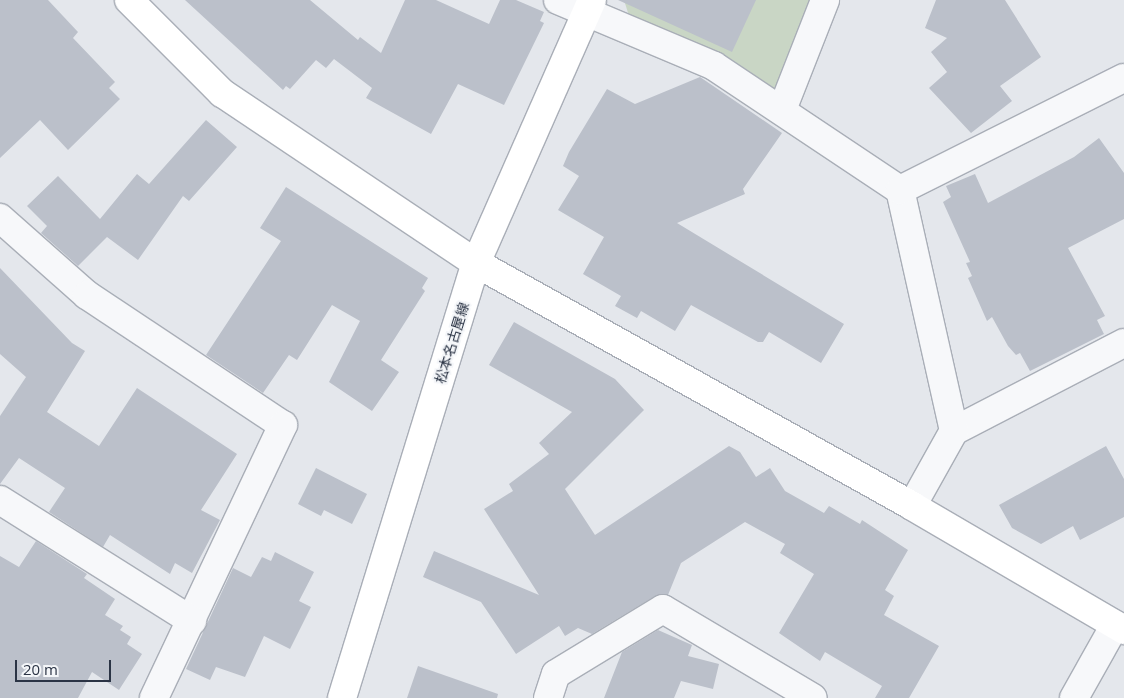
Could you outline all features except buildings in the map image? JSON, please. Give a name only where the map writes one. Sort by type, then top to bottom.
[{"type":"street","points":[[129,0],[222,94],[476,264],[912,506],[1120,628],[1074,698]]},
{"type":"street","points":[[558,0],[589,7],[714,66],[900,190],[954,431]]},
{"type":"street","points":[[782,110],[825,0]]},
{"type":"street","name":"松本名古屋線","points":[[342,698],[476,264],[589,7]]},
{"type":"street","points":[[900,190],[1124,78]]},
{"type":"street","points":[[0,218],[88,295],[283,425],[154,698]]},
{"type":"street","points":[[912,506],[954,431],[1124,342]]},
{"type":"street","points":[[0,500],[192,621]]},
{"type":"street","points":[[548,698],[556,674],[663,609],[812,698]]},
{"type":"green space","points":[[624,0],[816,0],[785,84],[771,89],[629,16]]}]
